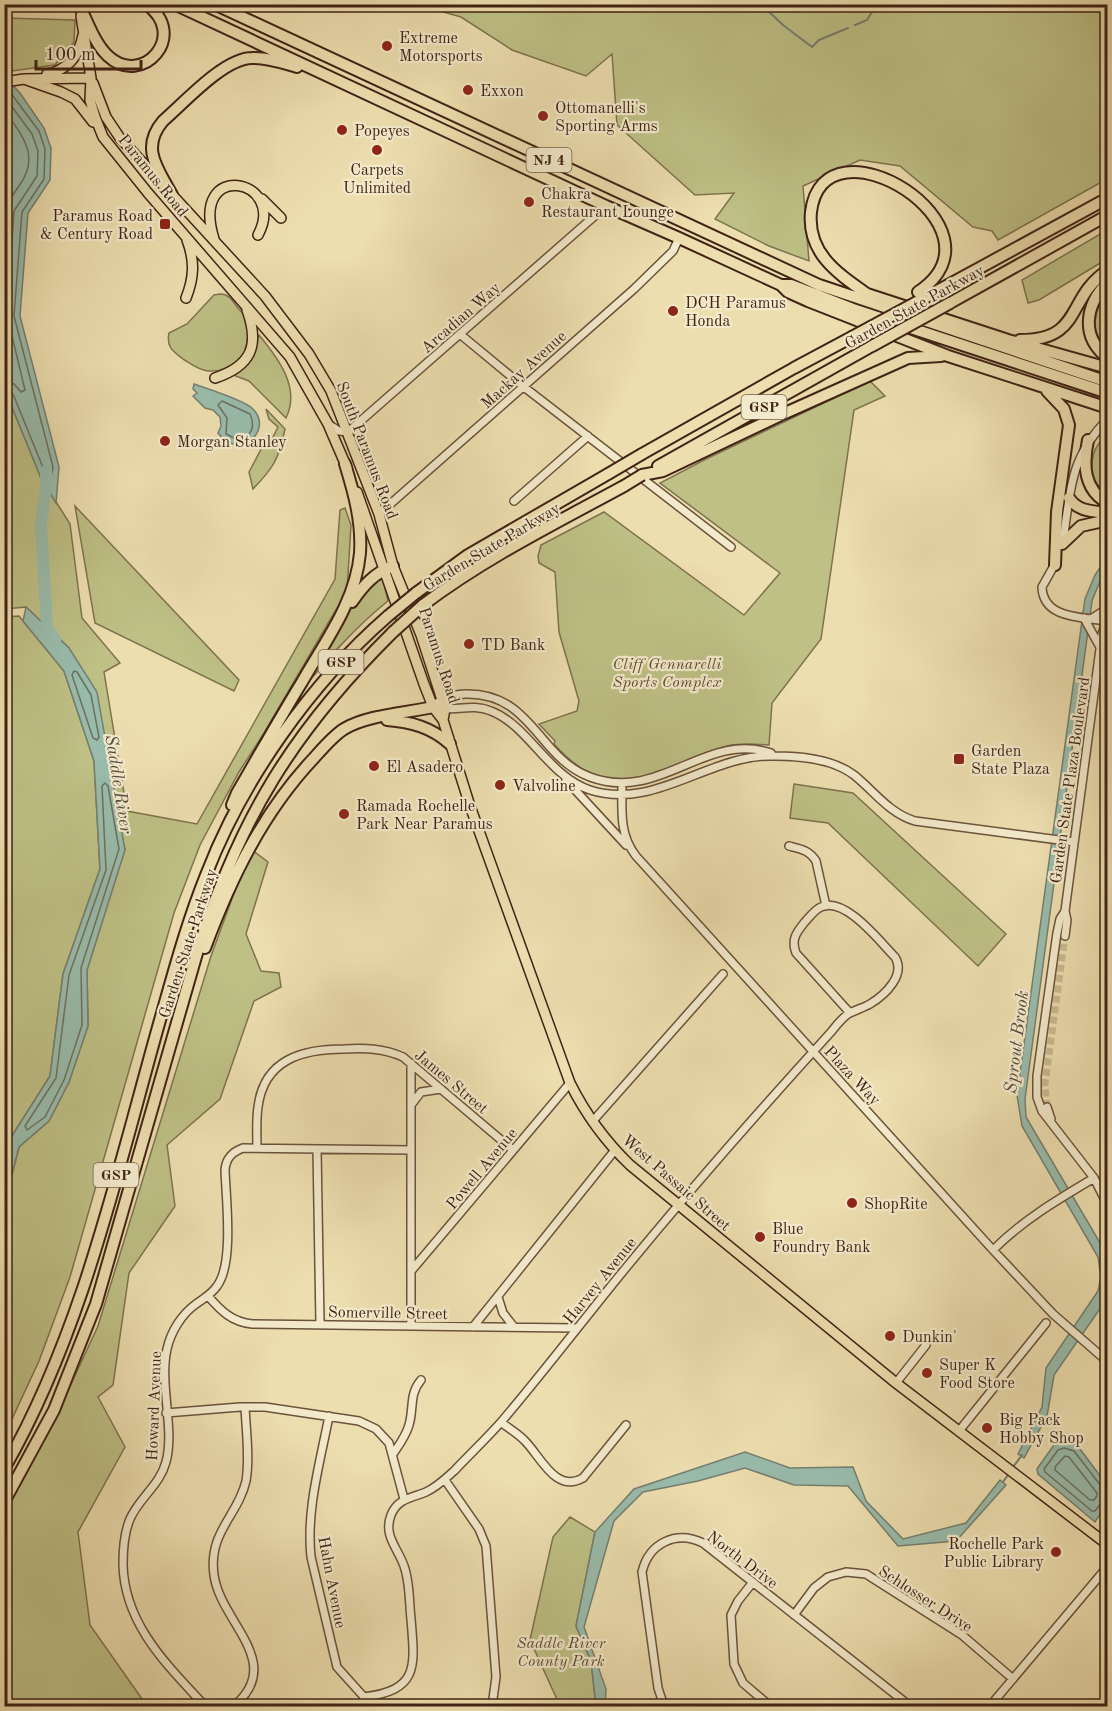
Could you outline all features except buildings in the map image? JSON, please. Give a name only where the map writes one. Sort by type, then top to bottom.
[{"type":"highway","points":[[79,6],[100,47],[109,57],[121,64],[135,66],[159,53],[163,42],[164,32],[161,20],[155,10],[147,4]]},
{"type":"highway","name":"NJ 4","points":[[174,4],[606,206],[781,285],[791,285],[853,309],[1107,393]]},
{"type":"highway","name":"NJ 4","points":[[214,4],[819,285],[1107,382]]},
{"type":"highway","points":[[220,4],[236,14]]},
{"type":"highway","points":[[172,195],[152,154],[151,143],[154,131],[223,68],[251,57],[326,75]]},
{"type":"highway","points":[[867,294],[829,266],[818,250],[812,232],[811,214],[817,192],[827,181],[848,172],[863,171],[899,186],[916,198],[934,217],[943,238],[944,260],[935,278],[917,297]]},
{"type":"highway","name":"Garden State Parkway","points":[[4,1469],[40,1400],[81,1294],[182,944],[206,873],[239,804],[264,764],[299,712],[348,655],[388,616],[468,555],[794,368],[903,310],[917,297],[1107,198]]},
{"type":"highway","name":"Garden State Parkway","points":[[4,1502],[54,1410],[96,1304],[208,918],[235,849],[251,815],[311,722],[359,666],[393,632],[447,587],[642,475],[660,469],[872,346],[1107,215]]},
{"type":"highway","points":[[1008,340],[1042,339],[1058,332],[1066,324],[1091,283],[1107,270]]},
{"type":"highway","points":[[791,272],[822,279],[1008,340],[1107,368]]},
{"type":"highway","points":[[781,285],[788,292],[808,301],[948,356],[1106,408]]},
{"type":"highway","points":[[1104,287],[1089,311],[1088,329],[1096,347],[1107,358]]},
{"type":"highway","points":[[660,469],[908,358],[948,356]]},
{"type":"highway","points":[[1042,387],[1064,409],[1069,425],[1057,512],[1054,566]]},
{"type":"highway","points":[[1088,440],[1084,463],[1087,480],[1095,493],[1107,502]]},
{"type":"highway","points":[[206,873],[237,793],[334,627],[351,592],[360,555],[359,518],[345,464]]},
{"type":"highway","points":[[1070,498],[1079,508],[1107,513]]},
{"type":"highway","points":[[1062,544],[1081,525],[1107,520]]},
{"type":"highway","points":[[334,627],[362,587],[376,574],[389,568]]},
{"type":"highway","points":[[176,1027],[226,894],[243,859],[268,817],[304,769],[343,730],[357,723],[433,707]]},
{"type":"highway","points":[[372,719],[416,724],[436,733],[450,744]]},
{"type":"main road","name":"Paramus Road","points":[[79,6],[91,78],[90,100],[104,137],[222,279]]},
{"type":"main road","points":[[8,82],[57,72],[68,66],[77,54],[84,31]]},
{"type":"main road","name":"Paramus Road","points":[[91,78],[106,117],[120,138],[237,266]]},
{"type":"main road","points":[[24,79],[91,78]]},
{"type":"main road","points":[[24,79],[75,99],[104,137]]},
{"type":"main road","points":[[215,241],[210,225],[210,204],[216,192],[230,186],[249,189],[281,218]]},
{"type":"main road","points":[[258,195],[265,215],[264,224],[258,235]]},
{"type":"main road","points":[[184,235],[190,249],[194,270],[186,298]]},
{"type":"main road","name":"South Paramus Road","points":[[237,266],[270,302],[309,354],[331,391],[379,514],[389,568]]},
{"type":"main road","name":"South Paramus Road","points":[[222,279],[290,357],[328,424],[389,568]]},
{"type":"main road","points":[[215,378],[231,373],[241,366],[250,354],[253,341],[252,324],[246,305]]},
{"type":"main road","name":"Paramus Road","points":[[389,568],[421,635],[445,709],[443,720]]},
{"type":"main road","name":"Paramus Road","points":[[389,568],[433,707],[443,720],[455,760]]},
{"type":"main road","name":"West Passaic Street","points":[[455,760],[570,1083],[592,1122],[615,1150],[896,1383],[1107,1545]]},
{"type":"street","name":"Arcadian Way","points":[[348,432],[606,206]]},
{"type":"street","name":"Mackay Avenue","points":[[379,514],[634,289],[673,251],[679,238]]},
{"type":"street","points":[[461,335],[524,387],[731,547]]},
{"type":"street","points":[[1107,419],[1088,440],[1077,462],[1062,544],[1054,566],[1042,587],[1044,598],[1055,612],[1107,620]]},
{"type":"street","points":[[328,424],[339,431],[348,432]]},
{"type":"street","points":[[514,501],[588,436]]},
{"type":"street","points":[[1088,618],[1107,608]]},
{"type":"street","points":[[1088,618],[1090,628],[1100,648]]},
{"type":"street","name":"Garden State Plaza Boulevard","points":[[1065,936],[1067,920],[1065,912],[1074,842],[1100,648],[1107,620]]},
{"type":"street","points":[[1099,660],[1107,661]]},
{"type":"street","points":[[433,707],[441,698],[478,694],[503,700],[530,724],[558,756],[572,768],[605,782],[622,784],[648,779],[729,749],[758,749],[777,756]]},
{"type":"street","points":[[433,707],[445,709],[468,706],[498,714],[554,767],[636,856]]},
{"type":"street","points":[[554,767],[573,782],[588,789],[622,795],[641,794],[746,758],[777,756],[817,760],[853,774],[896,813],[905,818],[927,823],[1074,842]]},
{"type":"street","points":[[693,762],[697,774]]},
{"type":"street","name":"Plaza Way","points":[[622,784],[623,833],[636,856],[993,1250],[1059,1320],[1107,1362]]},
{"type":"street","points":[[789,846],[807,850],[816,861],[826,906],[815,911],[797,932],[794,948],[850,1013]]},
{"type":"street","name":"Harvey Avenue","points":[[404,1500],[426,1492],[445,1480],[501,1422],[678,1204],[813,1051],[841,1020],[875,1001],[897,978],[899,967],[896,957],[851,913],[837,906],[826,906]]},
{"type":"street","name":"Garden State Plaza Boulevard","points":[[1065,912],[1060,919],[1057,933],[1036,1088],[1038,1104],[1094,1178],[1107,1206]]},
{"type":"street","points":[[592,1122],[723,974]]},
{"type":"street","name":"James Street","points":[[257,1148],[257,1117],[261,1095],[270,1077],[278,1068],[296,1055],[318,1049],[371,1048],[393,1052],[411,1063],[513,1150]]},
{"type":"street","points":[[411,1063],[411,1325]]},
{"type":"street","name":"Powell Avenue","points":[[412,1270],[570,1083]]},
{"type":"street","points":[[411,1105],[422,1092],[442,1089]]},
{"type":"street","name":"Garden State Plaza Boulevard","points":[[1047,1107],[1055,1127]]},
{"type":"street","name":"Howard Avenue","points":[[205,1707],[159,1655],[143,1633],[135,1617],[125,1585],[123,1552],[127,1526],[136,1508],[160,1479],[164,1470],[168,1451],[165,1369],[168,1345],[186,1313],[208,1296],[222,1278],[227,1260],[226,1165],[231,1154],[236,1151],[257,1148],[411,1150]]},
{"type":"street","points":[[316,1149],[320,1324]]},
{"type":"street","points":[[473,1327],[615,1150]]},
{"type":"street","points":[[993,1250],[1020,1225],[1094,1178]]},
{"type":"street","name":"Somerville Street","points":[[208,1296],[228,1316],[244,1323],[577,1328]]},
{"type":"street","points":[[498,1297],[503,1313],[514,1328]]},
{"type":"street","points":[[959,1431],[1046,1323]]},
{"type":"street","points":[[896,1383],[926,1345]]},
{"type":"street","points":[[393,1454],[409,1427],[413,1391],[421,1380]]},
{"type":"street","points":[[166,1413],[245,1407],[279,1409],[368,1424],[383,1436],[393,1454],[404,1500],[392,1513],[388,1526],[391,1541],[401,1557],[407,1578],[413,1650],[411,1668],[403,1683],[385,1694],[364,1697],[362,1707]]},
{"type":"street","points":[[234,1707],[245,1697],[250,1688],[253,1680],[252,1660],[246,1640],[219,1596],[213,1573],[213,1562],[221,1530],[240,1497],[246,1481],[245,1407]]},
{"type":"street","name":"Hahn Avenue","points":[[329,1416],[311,1511],[311,1557],[337,1667],[364,1697]]},
{"type":"street","points":[[501,1422],[524,1440],[549,1472],[560,1479],[572,1482],[583,1478],[626,1425]]},
{"type":"street","points":[[445,1480],[479,1529],[486,1546],[496,1677],[492,1707]]},
{"type":"street","name":"North Drive","points":[[664,1707],[658,1689],[642,1580],[644,1564],[653,1550],[666,1541],[674,1538],[688,1538],[703,1543],[909,1707]]},
{"type":"street","points":[[990,1707],[1107,1566]]},
{"type":"street","name":"Schlosser Drive","points":[[794,1615],[814,1588],[828,1577],[846,1572],[866,1574],[962,1635],[1013,1679]]},
{"type":"street","points":[[753,1582],[738,1601],[731,1616],[734,1664],[743,1683],[770,1707]]},
{"type":"street","points":[[1099,1707],[1107,1697]]},
{"type":"green space","points":[[419,5],[1107,5],[1107,179],[998,240],[992,231],[973,227],[900,166],[860,160],[803,186],[809,261],[769,246],[715,219],[734,193],[695,195],[617,125],[612,54],[586,76],[512,50],[461,17]]},
{"type":"green space","points":[[5,18],[75,20],[74,42],[55,65],[5,72]]},
{"type":"green space","points":[[1107,230],[1107,259],[1039,300],[1028,303],[1022,280]]},
{"type":"green space","points":[[1107,289],[1107,347],[1094,326],[1092,311]]},
{"type":"green space","points":[[220,294],[230,298],[246,318],[250,332],[249,341],[241,357],[234,363],[218,371],[208,371],[192,365],[173,351],[169,345],[169,333],[187,324],[214,295]]},
{"type":"green space","points":[[259,335],[280,363],[289,385],[290,407],[286,418],[249,381],[233,375],[256,345]]},
{"type":"green space","name":"Cliff Gennarelli Sports Complex","points":[[870,381],[885,396],[854,410],[821,639],[772,703],[769,745],[727,746],[657,773],[622,780],[605,778],[588,772],[572,761],[554,744],[555,741],[539,724],[577,711],[579,701],[559,632],[555,572],[539,563],[541,545],[604,512],[744,615],[780,573],[660,483]]},
{"type":"green space","points":[[5,390],[41,478],[70,524],[82,618],[120,663],[104,672],[127,811],[197,824],[335,579],[340,510],[345,508],[351,525],[347,591],[239,772],[200,845],[174,913],[70,1277],[39,1361],[5,1434],[5,1202],[19,1147],[49,1121],[69,1082],[88,1026],[87,970],[125,849],[69,648],[26,607],[5,609],[4,569],[11,467],[5,453]]},
{"type":"green space","points":[[266,409],[285,429],[275,462],[253,489],[249,472],[267,438],[271,441],[278,427],[269,419]]},
{"type":"green space","points":[[1107,435],[1107,493],[1095,481],[1092,465],[1096,449]]},
{"type":"green space","points":[[75,506],[239,680],[234,691],[95,623]]},
{"type":"green space","points":[[380,578],[383,580],[388,601],[352,633],[299,693],[344,616]]},
{"type":"green space","points":[[19,616],[64,671],[94,761],[100,869],[63,974],[50,1076],[5,1147],[4,617]]},
{"type":"green space","points":[[794,784],[853,793],[1006,934],[978,966],[828,823],[790,818]]},
{"type":"green space","points":[[252,850],[268,862],[246,934],[261,971],[279,973],[281,987],[254,1001],[220,1099],[167,1145],[175,1206],[129,1273],[113,1385],[98,1397],[125,1447],[78,1532],[90,1625],[147,1706],[5,1706],[5,1502],[71,1384],[98,1326],[211,956]]},
{"type":"green space","name":"Saddle River County Park","points":[[570,1517],[595,1532],[576,1626],[591,1661],[596,1706],[560,1706],[530,1640],[553,1537]]},
{"type":"water","points":[[4,76],[20,93],[44,128],[51,148],[50,180],[28,213],[20,316],[59,467],[56,503],[41,478],[5,390]]},
{"type":"water","points":[[194,384],[253,409],[258,417],[259,426],[251,440],[244,444],[226,441],[218,433],[221,426],[220,417],[213,410],[205,408],[193,396],[197,393],[193,389]]},
{"type":"water","points":[[1107,557],[1104,573],[1092,601],[1025,1099],[1026,1117],[1106,1253],[1107,1294],[1104,1303],[1054,1375],[1047,1416],[1024,1458],[1018,1454],[1042,1407],[1046,1368],[1098,1291],[1101,1277],[1098,1257],[1022,1126],[1017,1095],[1085,599],[1095,575]]},
{"type":"water","name":"Saddle River","points":[[26,607],[69,648],[97,692],[125,850],[87,970],[88,1026],[69,1082],[49,1121],[19,1147],[5,1202],[5,1147],[50,1076],[63,974],[100,869],[94,761],[64,671],[23,621]]},
{"type":"water","points":[[1063,1442],[1077,1445],[1107,1485],[1107,1504],[1095,1522],[1038,1474],[1037,1469],[1054,1445]]},
{"type":"water","points":[[745,1452],[790,1468],[853,1467],[866,1501],[903,1539],[966,1523],[1000,1480],[1006,1485],[956,1541],[898,1546],[848,1486],[794,1485],[745,1468],[698,1481],[643,1492],[614,1521],[584,1627],[606,1689],[605,1706],[596,1706],[591,1661],[576,1626],[595,1532],[634,1489]]},
{"type":"waterway","points":[[855,25],[867,20],[877,4]]},
{"type":"waterway","points":[[739,6],[749,8],[763,6],[812,47],[819,40],[848,28]]},
{"type":"waterway","name":"Saddle River","points":[[46,471],[41,525],[47,627],[55,640]]},
{"type":"waterway","name":"Sprout Brook","points":[[1013,1467],[1022,1455]]},
{"type":"waterway","name":"Sprout Brook","points":[[1003,1482],[1010,1472]]},
{"type":"tunnel","points":[[1047,1107],[1045,1084],[1065,936]]},
{"type":"place","name":"Extreme Motorsports","points":[[387,46]]},
{"type":"place","name":"Exxon","points":[[468,90]]},
{"type":"place","name":"Ottomanelli's Sporting Arms","points":[[543,116]]},
{"type":"place","name":"Popeyes","points":[[342,130]]},
{"type":"place","name":"Carpets Unlimited","points":[[377,150]]},
{"type":"place","name":"Chakra Restaurant Lounge","points":[[529,202]]},
{"type":"place","name":"Paramus Road & Century Road","points":[[165,224]]},
{"type":"place","name":"DCH Paramus Honda","points":[[673,311]]},
{"type":"place","name":"Morgan Stanley","points":[[165,441]]},
{"type":"place","name":"TD Bank","points":[[469,644]]},
{"type":"place","name":"Garden State Plaza","points":[[959,759]]},
{"type":"place","name":"El Asadero","points":[[374,766]]},
{"type":"place","name":"Valvoline","points":[[500,785]]},
{"type":"place","name":"Ramada Rochelle Park Near Paramus","points":[[344,814]]},
{"type":"place","name":"ShopRite","points":[[852,1203]]},
{"type":"place","name":"Blue Foundry Bank","points":[[760,1237]]},
{"type":"place","name":"Dunkin'","points":[[890,1336]]},
{"type":"place","name":"Super K Food Store","points":[[927,1373]]},
{"type":"place","name":"Big Pack Hobby Shop","points":[[987,1428]]},
{"type":"place","name":"Rochelle Park Public Library","points":[[1056,1552]]}]
